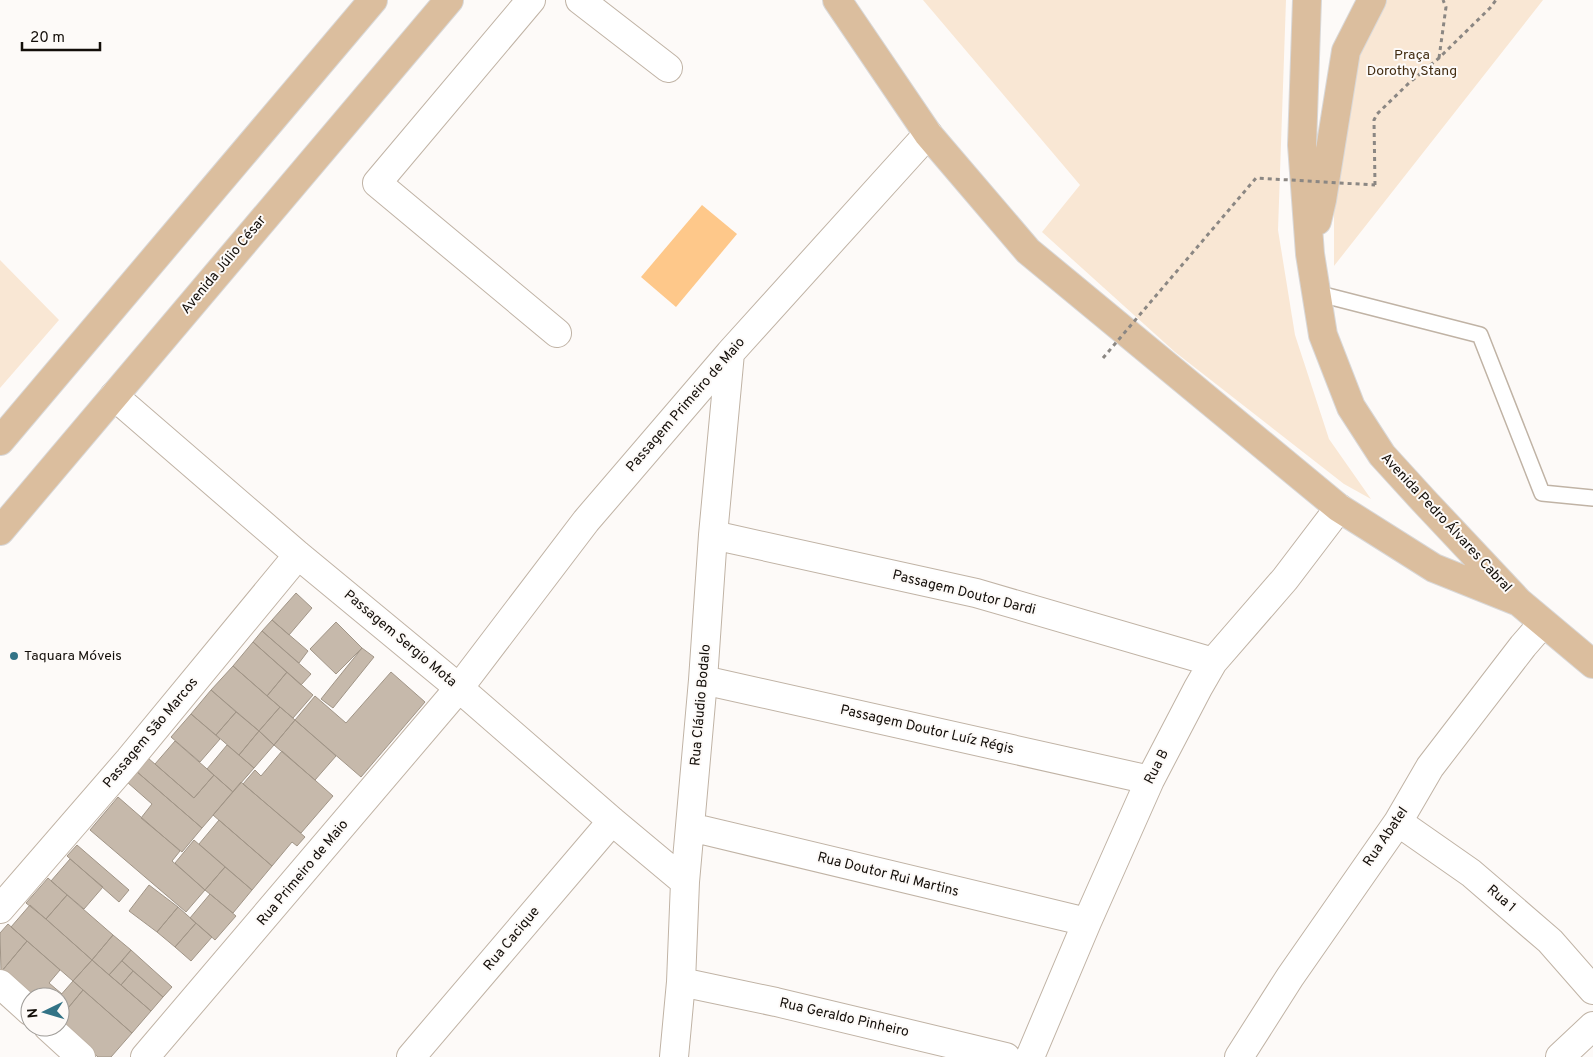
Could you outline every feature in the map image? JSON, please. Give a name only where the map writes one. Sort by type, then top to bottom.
[{"type":"main road","points":[[0,441],[373,0]]},
{"type":"main road","name":"Avenida Júlio César","points":[[0,531],[449,0]]},
{"type":"main road","points":[[837,0],[928,134],[1028,250],[1339,508],[1434,568],[1519,602]]},
{"type":"main road","name":"Avenida Pedro Álvares Cabral","points":[[1307,0],[1302,145],[1310,254],[1323,336],[1351,407],[1382,455],[1519,602],[1593,664]]},
{"type":"main road","points":[[1310,254],[1322,200],[1346,52],[1372,0]]},
{"type":"street","points":[[531,0],[377,183],[557,333]]},
{"type":"street","points":[[580,0],[668,68]]},
{"type":"street","name":"Passagem Primeiro de Maio","points":[[459,688],[586,521],[730,352],[928,134]]},
{"type":"street","name":"Rua Cláudio Bodalo","points":[[674,1057],[681,982],[685,882],[730,352]]},
{"type":"street","name":"Passagem Sergio Mota","points":[[114,396],[298,555],[459,688],[685,882]]},
{"type":"street","name":"Rua B","points":[[1030,1057],[1150,780],[1213,662],[1285,578],[1339,508]]},
{"type":"street","name":"Passagem Doutor Dardi","points":[[713,535],[976,593],[1213,662]]},
{"type":"street","name":"Passagem São Marcos","points":[[0,909],[129,760],[298,555]]},
{"type":"street","name":"Rua Abatel","points":[[1239,1057],[1290,977],[1398,822],[1430,767],[1523,646],[1543,624]]},
{"type":"street","name":"Passagem Doutor Luíz Régis","points":[[703,680],[1150,780]]},
{"type":"street","name":"Rua Primeiro de Maio","points":[[145,1057],[459,688]]},
{"type":"street","name":"Rua Cacique","points":[[411,1057],[612,821]]},
{"type":"street","name":"Rua 1","points":[[1398,822],[1471,873],[1550,942],[1593,990]]},
{"type":"street","name":"Rua Doutor Rui Martins","points":[[690,827],[1087,922]]},
{"type":"street","name":"Rua Geraldo Pinheiro","points":[[681,982],[776,1002],[1006,1057]]},
{"type":"street","points":[[0,984],[20,1002]]},
{"type":"street","points":[[1560,1057],[1593,1026]]},
{"type":"street","points":[[59,1037],[81,1057]]},
{"type":"lane","points":[[1316,293],[1480,335],[1542,493],[1593,498]]},
{"type":"path","points":[[1439,58],[1446,8],[1443,0]]},
{"type":"path","points":[[1103,358],[1256,178],[1376,185],[1374,120],[1377,114],[1409,83],[1439,58],[1496,0]]},
{"type":"green space","points":[[923,0],[1286,0],[1278,230],[1295,335],[1329,439],[1371,499],[1344,484],[1175,352],[1042,232],[1080,185]]},
{"type":"green space","name":"Praça Dorothy Stang","points":[[1375,0],[1543,0],[1334,266],[1334,138]]},
{"type":"green space","points":[[0,260],[59,320],[0,388]]},
{"type":"shaded area","points":[[702,205],[737,234],[676,307],[641,277]]},
{"type":"building","points":[[296,593],[312,608],[289,635],[272,620]]},
{"type":"building","points":[[272,620],[308,651],[299,663],[262,631]]},
{"type":"building","points":[[336,622],[362,648],[336,674],[310,649]]},
{"type":"building","points":[[262,631],[311,674],[301,685],[253,642]]},
{"type":"building","points":[[253,642],[287,672],[267,696],[233,666]]},
{"type":"building","points":[[362,648],[374,657],[333,708],[321,699]]},
{"type":"building","points":[[233,666],[280,707],[259,731],[211,690]]},
{"type":"building","points":[[287,672],[313,695],[293,718],[267,696]]},
{"type":"building","points":[[391,672],[425,702],[361,777],[295,720],[315,696],[346,723]]},
{"type":"building","points":[[211,690],[236,712],[216,735],[191,714]]},
{"type":"building","points":[[280,707],[295,720],[274,745],[259,731]]},
{"type":"building","points":[[236,712],[259,731],[239,755],[216,735]]},
{"type":"building","points":[[191,714],[220,739],[200,762],[171,737]]},
{"type":"building","points":[[295,720],[336,756],[315,780],[274,745]]},
{"type":"building","points":[[259,731],[274,745],[254,768],[239,755]]},
{"type":"building","points":[[175,741],[214,775],[194,798],[155,764]]},
{"type":"building","points":[[227,745],[254,768],[233,792],[207,769]]},
{"type":"building","points":[[282,751],[333,796],[301,833],[243,784],[255,770],[261,776]]},
{"type":"building","points":[[148,758],[194,798],[214,775],[233,792],[202,828],[136,771]]},
{"type":"building","points":[[136,771],[202,828],[182,852],[141,818],[152,804],[127,782]]},
{"type":"building","points":[[241,782],[305,837],[297,846],[292,842],[272,866],[213,815]]},
{"type":"building","points":[[118,797],[180,851],[172,861],[205,890],[186,912],[90,830]]},
{"type":"building","points":[[219,820],[272,866],[252,890],[199,844]]},
{"type":"building","points":[[194,840],[225,867],[205,890],[175,863]]},
{"type":"building","points":[[77,845],[129,890],[119,902],[67,856]]},
{"type":"building","points":[[70,859],[103,887],[84,909],[51,881]]},
{"type":"building","points":[[225,867],[252,890],[233,913],[205,890]]},
{"type":"building","points":[[48,878],[67,895],[46,919],[26,903]]},
{"type":"building","points":[[149,885],[178,907],[157,932],[129,911]]},
{"type":"building","points":[[210,894],[236,916],[215,940],[190,918]]},
{"type":"building","points":[[67,895],[113,935],[92,960],[46,919]]},
{"type":"building","points":[[30,905],[92,960],[73,981],[11,927]]},
{"type":"building","points":[[178,907],[196,923],[175,947],[157,932]]},
{"type":"building","points":[[196,923],[212,937],[191,961],[175,947]]},
{"type":"building","points":[[8,924],[27,941],[1,972],[0,933]]},
{"type":"building","points":[[113,935],[131,950],[109,975],[92,960]]},
{"type":"building","points":[[27,941],[60,970],[49,983],[54,987],[20,988],[1,972]]},
{"type":"building","points":[[131,950],[172,987],[163,997],[122,961]]},
{"type":"building","points":[[92,960],[151,1011],[132,1033],[73,981]]},
{"type":"building","points":[[122,961],[133,971],[121,985],[109,975]]},
{"type":"building","points":[[133,971],[163,997],[151,1011],[121,985]]},
{"type":"building","points":[[73,981],[83,990],[70,1005],[70,987],[68,987]]},
{"type":"building","points":[[83,990],[132,1033],[111,1057],[98,1057],[70,1033],[70,1006]]},
{"type":"place","name":"Taquara Móveis","points":[[14,656]]}]
